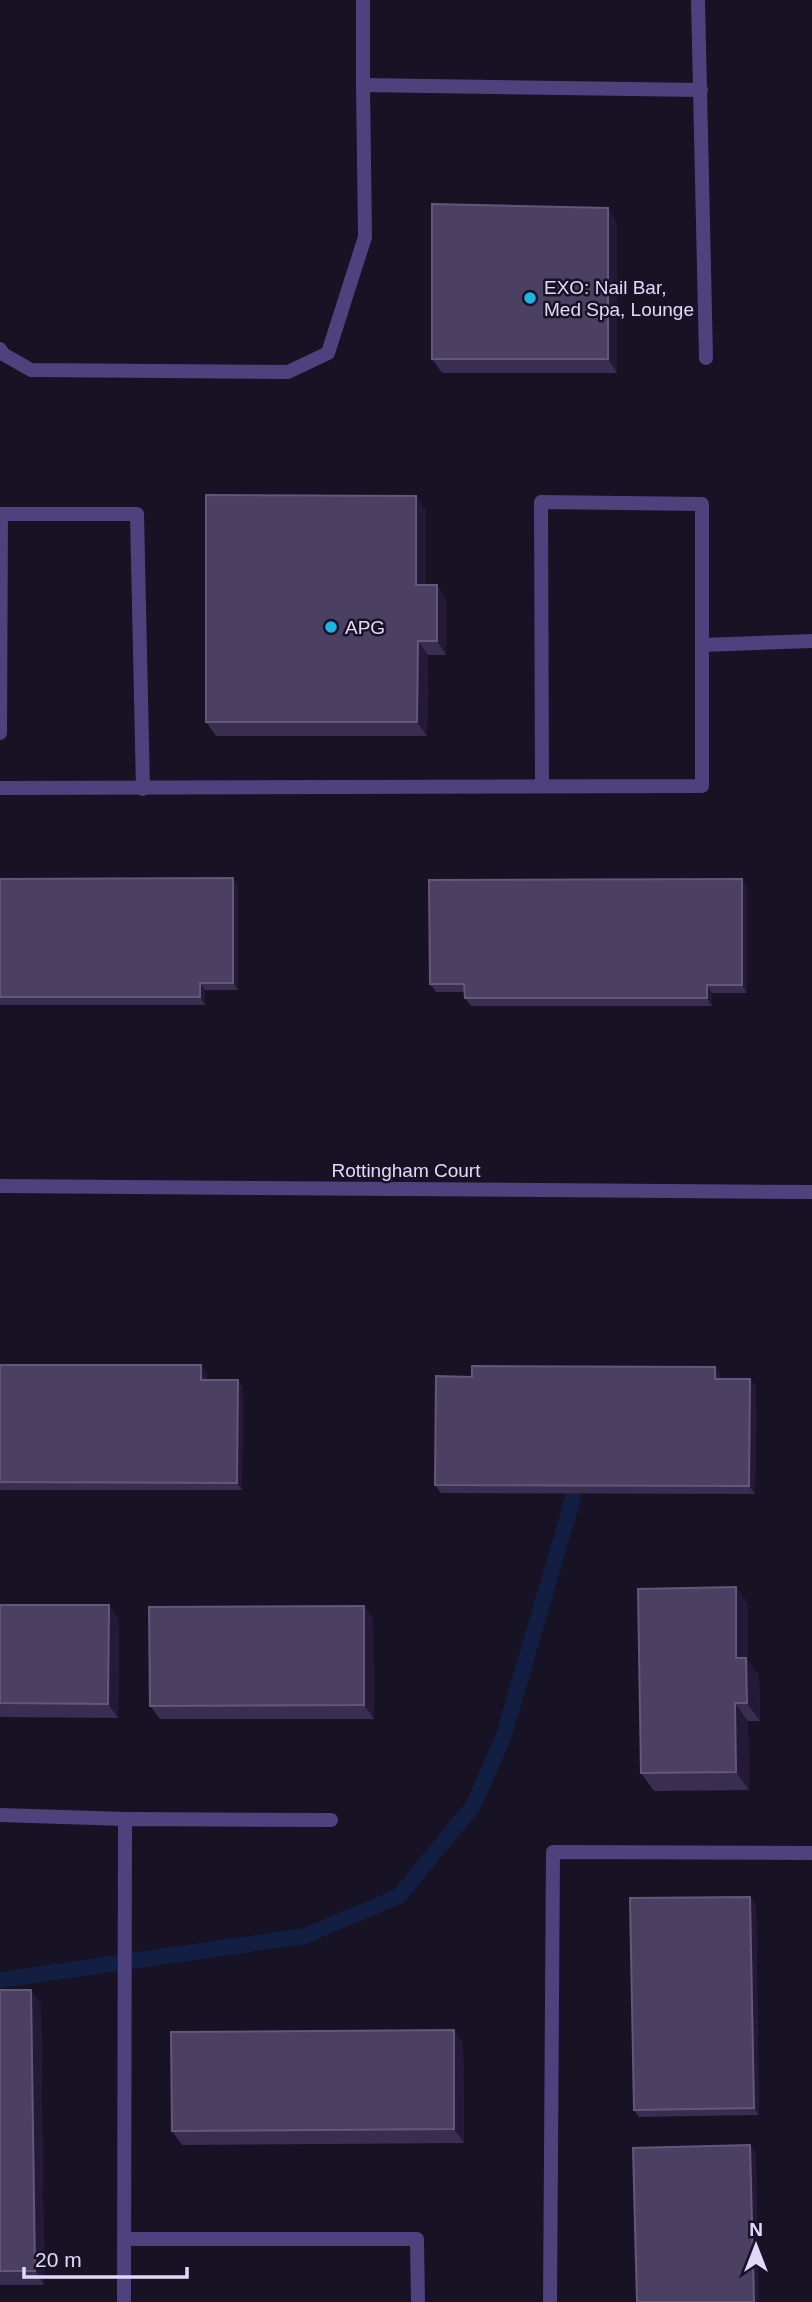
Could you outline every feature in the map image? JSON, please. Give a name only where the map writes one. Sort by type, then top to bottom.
[{"type":"street","points":[[0,349],[3,354],[31,370],[288,372],[328,354],[365,237],[363,0]]},
{"type":"street","points":[[698,0],[706,358]]},
{"type":"street","points":[[363,85],[701,90]]},
{"type":"street","points":[[0,788],[702,786],[702,504],[541,502],[542,786]]},
{"type":"street","points":[[0,733],[1,514],[137,514],[143,789]]},
{"type":"street","points":[[702,645],[812,641]]},
{"type":"street","name":"Rottingham Court","points":[[0,1186],[812,1192]]},
{"type":"street","points":[[0,1815],[125,1819],[331,1820]]},
{"type":"street","points":[[124,2302],[125,1819]]},
{"type":"street","points":[[550,2302],[554,1852],[812,1853]]},
{"type":"street","points":[[124,2239],[417,2239],[418,2302]]},
{"type":"building","name":"EXO: Nail Bar, Med Spa, Lounge","points":[[432,204],[608,208],[608,359],[432,359]]},
{"type":"building","name":"APG","points":[[206,495],[416,496],[416,585],[437,585],[437,641],[418,641],[417,722],[206,722]]},
{"type":"building","points":[[233,878],[233,983],[200,983],[200,997],[0,997],[0,879]]},
{"type":"building","points":[[742,879],[742,985],[707,985],[707,998],[465,998],[464,984],[430,984],[429,880]]},
{"type":"building","points":[[0,1365],[201,1365],[201,1380],[238,1380],[237,1483],[0,1482]]},
{"type":"building","points":[[472,1366],[715,1367],[715,1379],[750,1379],[749,1486],[435,1485],[436,1376],[472,1377]]},
{"type":"building","points":[[736,1587],[736,1658],[746,1658],[747,1703],[735,1703],[736,1772],[641,1773],[638,1589]]},
{"type":"building","points":[[0,1605],[109,1605],[108,1704],[0,1703]]},
{"type":"building","points":[[364,1606],[364,1705],[150,1706],[149,1607]]},
{"type":"building","points":[[750,1897],[754,2108],[634,2110],[630,1898]]},
{"type":"building","points":[[0,1990],[31,1990],[35,2271],[0,2271]]},
{"type":"building","points":[[454,2030],[454,2129],[172,2131],[171,2032]]},
{"type":"building","points":[[750,2145],[754,2302],[637,2302],[633,2148]]},
{"type":"waterway","points":[[0,1980],[305,1936],[399,1896],[473,1806],[503,1738],[573,1498]]},
{"type":"place","name":"EXO: Nail Bar, Med Spa, Lounge","points":[[530,298]]},
{"type":"place","name":"APG","points":[[331,627]]}]
